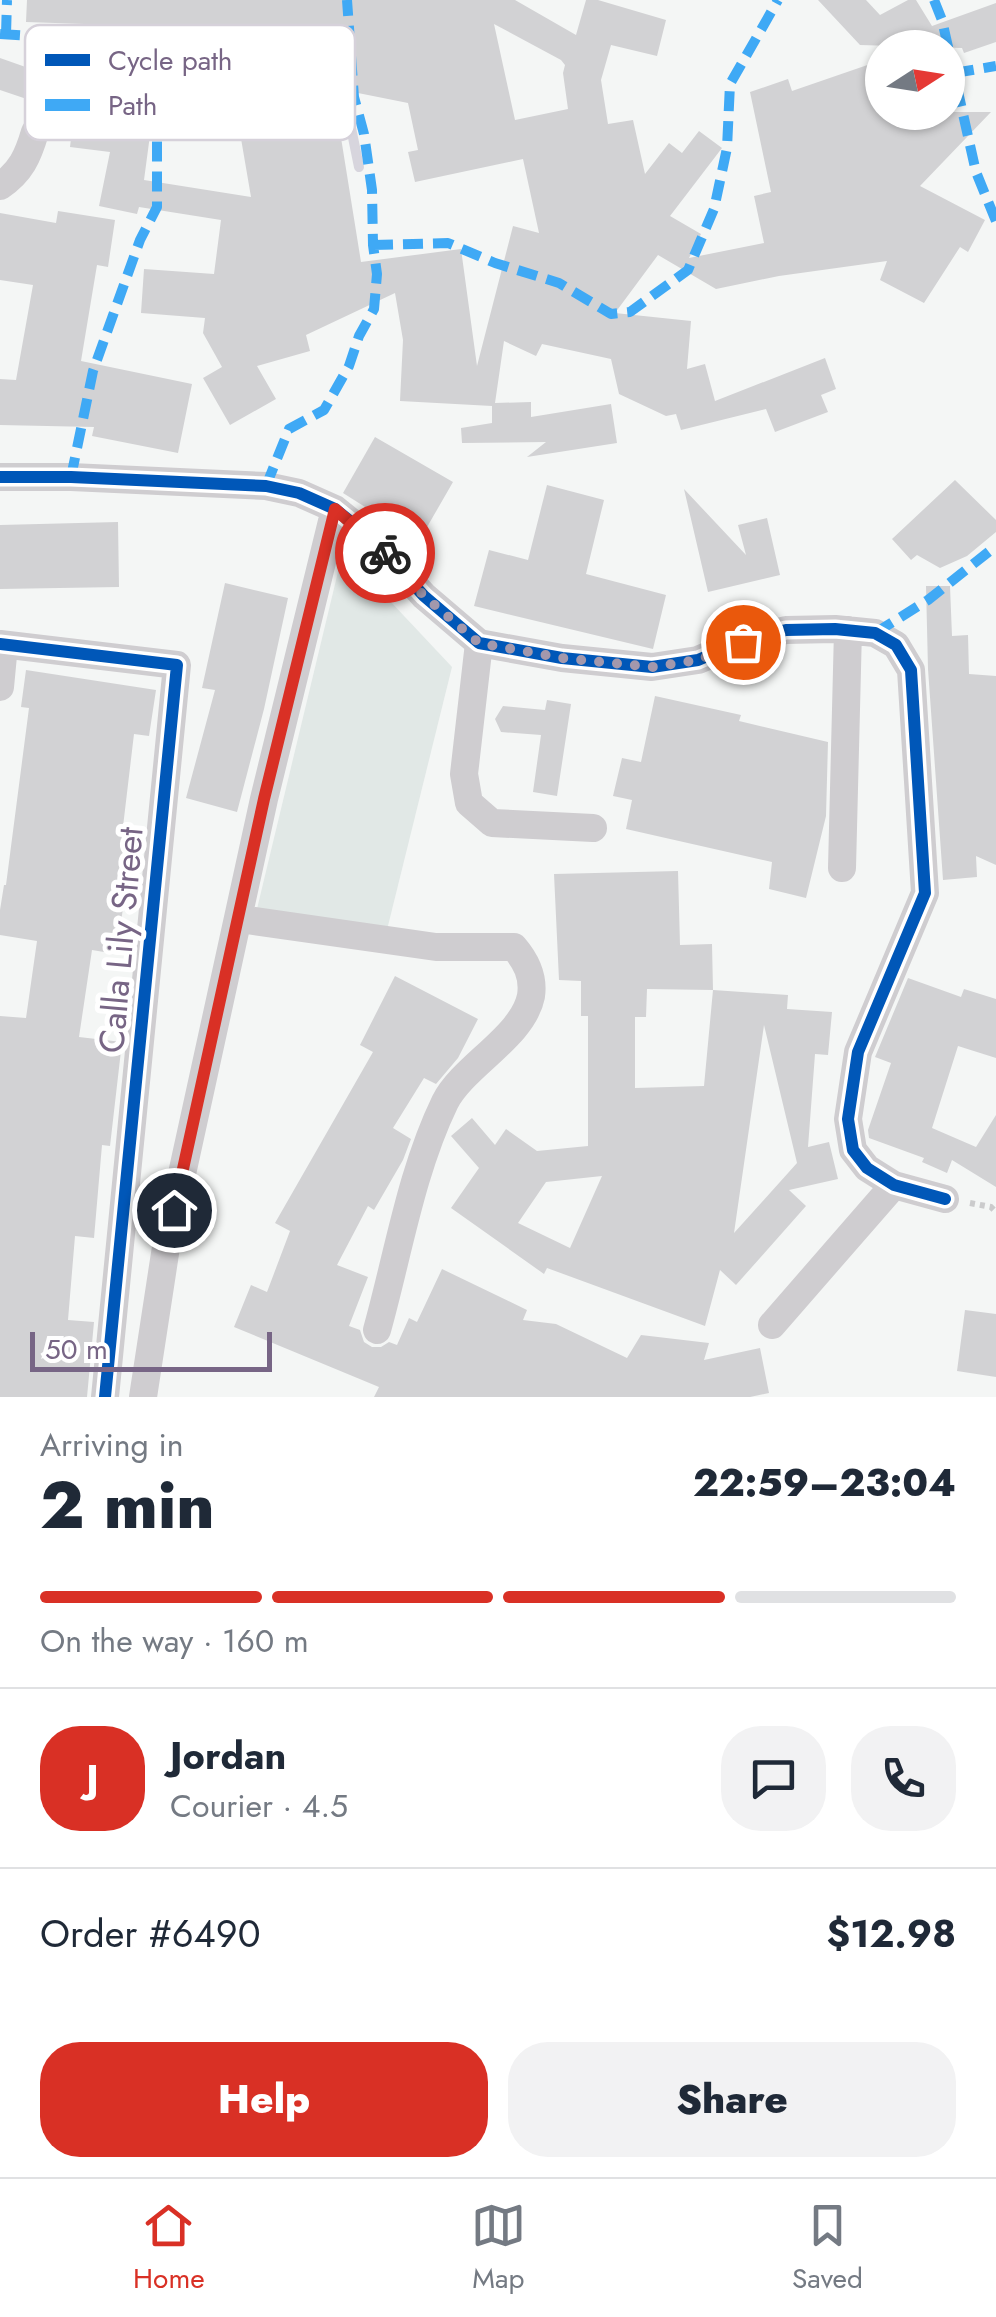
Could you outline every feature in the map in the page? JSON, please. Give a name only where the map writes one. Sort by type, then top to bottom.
[{"type":"street","points":[[0,186],[14,176],[33,140]]},
{"type":"street","points":[[0,477],[266,486],[299,493],[335,509],[373,540],[424,596],[479,643],[562,658],[652,667],[698,660],[786,630],[875,633],[896,645],[911,670],[925,894],[858,1052],[848,1118],[853,1150],[867,1168],[894,1185],[944,1199]]},
{"type":"street","points":[[142,1397],[166,1247],[264,799],[335,509]]},
{"type":"street","points":[[842,868],[848,630]]},
{"type":"street","points":[[479,643],[464,774],[468,803],[492,823],[593,828]]},
{"type":"street","points":[[0,687],[2,645]]},
{"type":"street","name":"Calla Lily Street","points":[[2,645],[177,665],[105,1397]]},
{"type":"street","points":[[240,919],[436,947],[514,947],[528,964],[530,996],[518,1022],[448,1096],[429,1137],[377,1330]]},
{"type":"street","points":[[772,1324],[894,1185]]},
{"type":"shaded area","points":[[343,551],[452,667],[384,942],[256,913]]},
{"type":"building","points":[[27,0],[515,0],[576,35],[586,0],[598,0],[666,20],[657,56],[611,45],[601,80],[608,124],[633,120],[645,174],[669,143],[682,153],[699,131],[722,148],[670,216],[701,234],[689,258],[764,243],[754,196],[771,192],[750,92],[788,79],[792,91],[865,66],[865,130],[965,130],[965,112],[991,112],[920,186],[985,220],[968,252],[960,247],[924,303],[880,280],[887,261],[716,289],[658,255],[615,313],[691,321],[687,369],[705,364],[715,401],[825,358],[836,389],[821,395],[828,412],[775,432],[766,409],[681,430],[676,414],[666,416],[619,394],[611,359],[542,344],[536,356],[504,341],[495,403],[531,402],[531,417],[611,404],[617,443],[527,457],[546,442],[462,443],[461,428],[492,423],[492,406],[400,401],[403,340],[395,293],[306,335],[310,351],[257,366],[276,399],[230,425],[203,378],[222,367],[203,333],[205,318],[141,313],[144,269],[214,274],[221,220],[139,207],[137,214],[99,206],[110,152],[70,147],[71,140],[149,140],[144,180],[251,197],[241,140],[341,140],[361,262],[461,249],[477,366],[513,226],[539,233],[523,159],[415,182],[408,152],[418,150],[408,103],[355,92],[355,25],[26,22]],"holes":[[[494,24],[565,65],[568,109],[515,120]]]},
{"type":"building","points":[[818,0],[866,0],[880,15],[908,0],[916,0],[932,26],[996,3],[996,42],[965,53],[965,30],[865,30],[865,45],[860,45]]},
{"type":"building","points":[[0,58],[25,67],[25,98],[0,90]]},
{"type":"building","points":[[58,211],[115,220],[108,267],[97,265],[81,361],[192,384],[178,453],[92,436],[94,427],[0,425],[0,379],[16,380],[33,285],[0,280],[0,213],[56,223]]},
{"type":"building","points":[[375,437],[453,482],[419,541],[343,493]]},
{"type":"building","points":[[955,480],[996,520],[996,532],[967,556],[940,568],[917,555],[911,560],[892,539]]},
{"type":"building","points":[[547,485],[604,500],[586,574],[666,595],[653,649],[474,606],[489,550],[528,560]]},
{"type":"building","points":[[684,489],[746,555],[738,525],[767,518],[780,575],[708,592]]},
{"type":"building","points":[[118,522],[119,587],[0,589],[0,525]]},
{"type":"building","points":[[225,583],[288,598],[237,812],[186,798],[215,690],[202,688]]},
{"type":"building","points":[[926,586],[950,586],[952,636],[968,635],[969,674],[996,676],[996,865],[976,856],[977,877],[943,880]]},
{"type":"building","points":[[26,670],[156,690],[149,736],[134,734],[122,835],[134,837],[116,954],[92,950],[79,1037],[122,1042],[110,1146],[102,1145],[94,1238],[75,1236],[68,1320],[94,1322],[87,1397],[0,1397],[0,1016],[26,1018],[37,941],[0,935],[0,910],[29,708],[21,707]]},
{"type":"building","points":[[655,696],[741,715],[739,721],[828,742],[826,816],[806,898],[769,889],[772,862],[626,829],[632,800],[613,796],[622,758],[641,762]]},
{"type":"building","points":[[547,700],[571,704],[557,796],[533,792],[541,735],[501,732],[495,719],[503,706],[545,710]]},
{"type":"building","points":[[678,871],[680,945],[712,944],[713,990],[788,995],[787,1009],[832,1012],[828,1055],[815,1054],[808,1147],[829,1142],[838,1179],[789,1190],[806,1206],[736,1285],[720,1270],[705,1326],[547,1268],[544,1274],[451,1208],[479,1168],[451,1136],[472,1118],[495,1145],[506,1129],[537,1151],[588,1146],[588,1016],[581,1016],[581,981],[559,980],[554,874]],"holes":[[[647,989],[713,990],[704,1086],[635,1088],[635,1017],[646,1017]],[[764,1025],[797,1163],[734,1233]],[[602,1176],[570,1248],[518,1223],[546,1182]]]},
{"type":"building","points":[[395,976],[478,1019],[458,1058],[436,1084],[424,1078],[393,1128],[411,1139],[403,1160],[374,1210],[368,1206],[337,1265],[368,1277],[349,1326],[360,1330],[364,1342],[372,1347],[389,1342],[397,1345],[409,1318],[417,1322],[442,1269],[527,1310],[523,1320],[556,1324],[627,1358],[641,1335],[709,1343],[704,1360],[760,1348],[769,1393],[750,1397],[374,1397],[379,1387],[234,1327],[251,1285],[267,1292],[290,1231],[275,1223],[373,1052],[360,1045]]},
{"type":"building","points":[[908,978],[961,997],[964,989],[996,999],[996,1058],[958,1046],[932,1128],[976,1147],[996,1115],[996,1187],[952,1160],[947,1173],[922,1162],[924,1158],[869,1138],[868,1130],[891,1063],[875,1057]]},
{"type":"building","points":[[965,1310],[996,1314],[996,1377],[957,1371]]},
{"type":"waterway","points":[[354,140],[359,167]]},
{"type":"marked path","points":[[6,35],[7,0]]},
{"type":"marked path","points":[[347,0],[349,25]]},
{"type":"marked path","points":[[373,245],[448,243],[559,283],[611,314],[630,312],[688,270],[714,209],[727,148],[730,84],[778,0]]},
{"type":"marked path","points":[[934,0],[942,20],[976,172],[996,221]]},
{"type":"marked path","points":[[0,34],[25,36]]},
{"type":"marked path","points":[[965,71],[996,66]]},
{"type":"marked path","points":[[266,486],[289,429],[324,410],[374,309],[377,274],[372,190],[355,101]]},
{"type":"marked path","points":[[71,477],[93,371],[140,240],[157,207],[157,140]]},
{"type":"marked path","points":[[875,633],[928,600],[996,546]]},
{"type":"cycle path","points":[[0,477],[266,486],[299,493],[335,509],[373,540],[424,596],[479,643],[562,658],[652,667],[698,660],[743,641],[786,630],[875,633],[896,645],[911,670],[925,893],[858,1052],[848,1119],[853,1150],[867,1168],[894,1185],[945,1199]]},
{"type":"cycle path","points":[[0,644],[177,665],[105,1397]]},
{"type":"way so far","points":[[385,553],[424,596],[479,643],[562,658],[652,667],[698,660],[743,642]]},
{"type":"route","points":[[174,1210],[264,799],[335,509],[385,553]]}]
